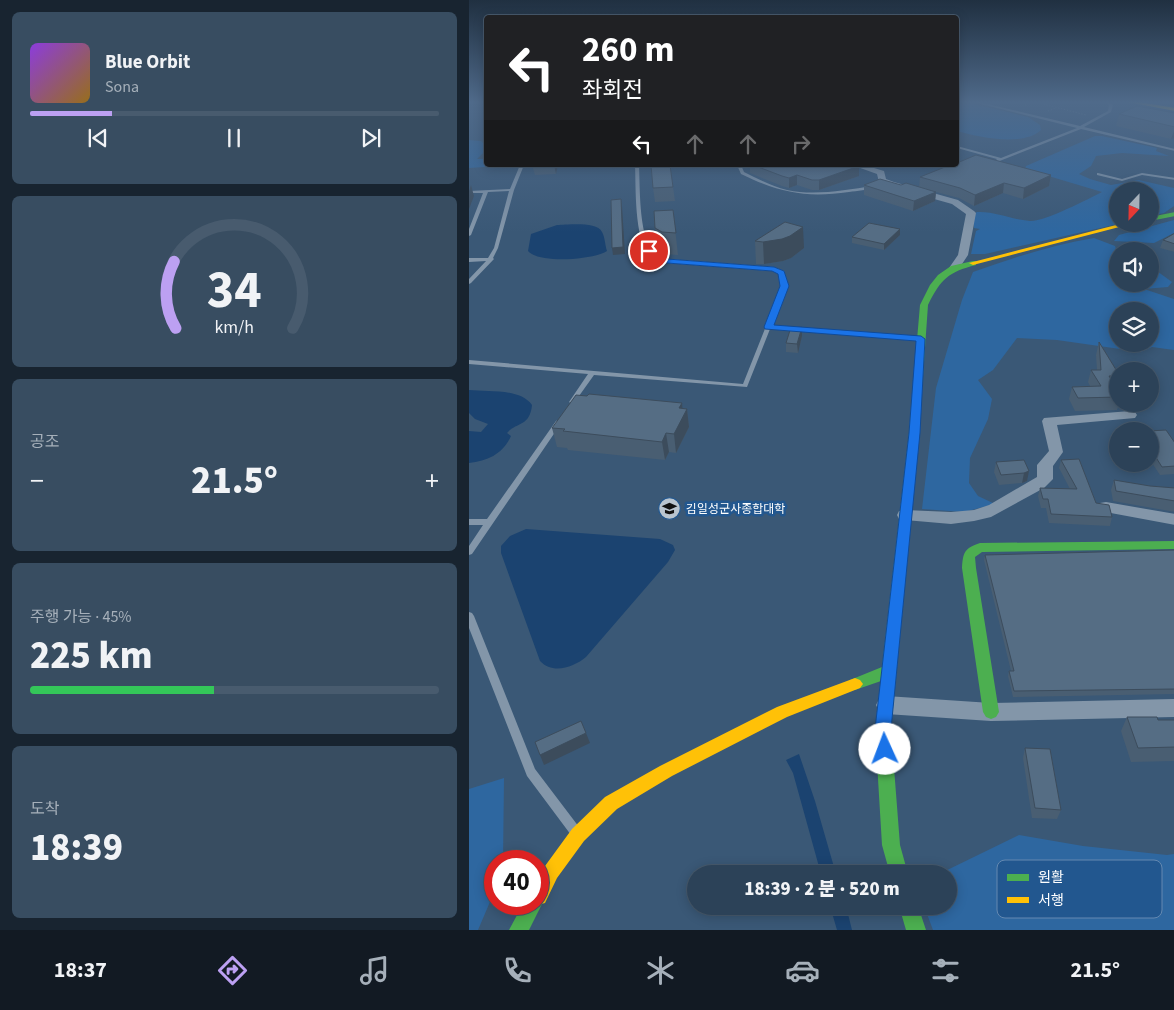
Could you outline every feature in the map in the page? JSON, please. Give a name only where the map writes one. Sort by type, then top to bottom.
[{"type":"main road","points":[[1159,217],[1174,214]]},
{"type":"main road","points":[[897,865],[891,845],[883,729],[915,433],[924,305],[934,285],[941,277],[954,268],[1109,229]]},
{"type":"main road","points":[[991,712],[969,568],[969,554],[980,548],[1174,545]]},
{"type":"main road","points":[[549,876],[577,834],[611,803],[665,772],[782,712],[889,671]]},
{"type":"main road","points":[[519,930],[527,915]]},
{"type":"main road","points":[[911,915],[916,930]]},
{"type":"street","points":[[871,167],[881,174],[882,180],[890,184],[967,207],[971,213],[963,255],[954,268]]},
{"type":"street","points":[[905,514],[926,517],[958,517],[982,514],[995,509],[1022,492],[1039,485],[1045,479],[1045,465],[1056,452],[1049,421],[1130,415]]},
{"type":"street","points":[[1106,507],[1174,520]]},
{"type":"street","points":[[886,705],[991,712],[1174,708]]},
{"type":"lane","points":[[994,162],[1036,145]]},
{"type":"lane","points":[[1154,145],[1174,150]]},
{"type":"lane","points":[[959,148],[1001,159]]},
{"type":"lane","points":[[469,282],[491,259],[496,248],[512,190],[521,167]]},
{"type":"lane","points":[[469,362],[745,386],[785,286],[782,272],[774,269],[658,259],[649,251],[641,223],[637,167]]},
{"type":"lane","points":[[740,167],[742,173],[769,186],[793,192],[833,192],[890,184]]},
{"type":"lane","points":[[1098,174],[1122,180],[1142,174],[1174,179]]},
{"type":"lane","points":[[469,192],[512,190]]},
{"type":"lane","points":[[469,235],[485,191]]},
{"type":"lane","points":[[469,260],[491,259]]},
{"type":"lane","points":[[768,327],[921,339]]},
{"type":"lane","points":[[469,552],[593,372]]},
{"type":"lane","points":[[469,522],[488,522]]},
{"type":"lane","points":[[469,616],[531,772],[577,834]]},
{"type":"shaded area","points":[[469,145],[484,145],[484,152],[477,159],[484,159],[484,167],[469,168]]},
{"type":"shaded area","points":[[1073,145],[1145,145],[1157,148],[1156,151],[1169,156],[1122,153],[1096,156],[1091,166],[1079,174],[1109,184],[1109,226],[985,254],[971,254],[976,231],[980,229],[974,228],[973,215],[977,212],[1030,221],[1037,220],[1102,192],[1025,169],[1026,166]]},
{"type":"shaded area","points":[[1139,180],[1148,182],[1128,182]]},
{"type":"shaded area","points":[[1159,185],[1174,188],[1174,206],[1159,214]]},
{"type":"shaded area","points":[[1174,220],[1174,233],[1156,242],[1114,241],[1119,235],[1130,232],[1159,232],[1159,224]]},
{"type":"shaded area","points":[[581,224],[594,226],[603,234],[607,251],[590,257],[554,259],[543,258],[528,251],[531,234],[557,225]]},
{"type":"shaded area","points":[[1094,238],[1109,244],[1109,292],[1153,292],[1174,299],[1174,350],[1159,348],[1159,302],[1109,302],[1109,347],[1057,340],[1017,338],[993,370],[978,380],[992,399],[988,419],[970,458],[969,483],[978,496],[995,504],[964,512],[922,509],[936,388],[962,300],[973,272],[1032,252]]},
{"type":"shaded area","points":[[1159,273],[1172,282],[1168,287],[1159,288]]},
{"type":"shaded area","points":[[469,390],[512,393],[527,400],[532,405],[531,412],[526,421],[507,433],[511,436],[504,448],[494,456],[469,463],[469,431],[481,432],[488,424],[475,419],[469,413]]},
{"type":"shaded area","points":[[526,529],[660,539],[673,545],[675,550],[668,562],[586,657],[576,664],[557,669],[551,668],[540,661],[501,553],[501,546],[510,536]]},
{"type":"shaded area","points":[[799,754],[833,865],[819,865],[793,773],[786,760]]},
{"type":"shaded area","points":[[504,778],[503,850],[484,850],[484,915],[478,930],[469,930],[469,789]]},
{"type":"shaded area","points":[[1019,835],[1083,846],[1167,855],[1174,854],[1174,930],[933,930],[927,915],[957,915],[957,865]]},
{"type":"shaded area","points":[[833,915],[848,915],[852,930],[837,930]]},
{"type":"building","points":[[976,155],[1051,175],[1024,188],[1004,183],[975,195],[960,188],[920,177],[945,167],[959,167],[959,162]]},
{"type":"building","points":[[651,167],[670,167],[673,187],[653,188]]},
{"type":"building","points":[[758,167],[856,167],[819,180],[812,180],[797,175],[789,178]]},
{"type":"building","points":[[880,179],[901,185],[906,183],[936,192],[914,201],[864,185]]},
{"type":"building","points":[[621,199],[623,247],[612,248],[611,200]]},
{"type":"building","points":[[673,210],[676,233],[662,232],[655,228],[654,211]]},
{"type":"building","points":[[785,222],[803,227],[782,239],[763,242],[755,241]]},
{"type":"building","points":[[869,223],[900,229],[884,244],[852,237]]},
{"type":"building","points":[[1175,233],[1175,244],[1163,240]]},
{"type":"building","points":[[791,327],[802,327],[797,344],[786,343]]},
{"type":"building","points":[[1099,342],[1111,362],[1109,362],[1109,397],[1078,398],[1072,387],[1101,386],[1091,370],[1101,370]]},
{"type":"building","points":[[589,394],[682,403],[679,408],[687,409],[674,434],[666,433],[662,442],[563,431],[565,429],[552,428],[576,395],[587,396]]},
{"type":"building","points":[[1159,430],[1166,430],[1175,443],[1175,466],[1162,467],[1159,462]]},
{"type":"building","points":[[1079,459],[1096,503],[1109,505],[1112,517],[1051,514],[1048,499],[1043,499],[1040,488],[1077,489],[1061,460]]},
{"type":"building","points":[[1024,460],[1029,471],[1001,475],[996,462]]},
{"type":"building","points":[[1114,480],[1175,488],[1175,501],[1116,491]]},
{"type":"building","points":[[1175,550],[1175,689],[1014,691],[1009,671],[1014,671],[985,555]]},
{"type":"building","points":[[1127,717],[1157,717],[1158,720],[1175,720],[1175,747],[1138,748]]},
{"type":"building","points":[[581,721],[586,733],[540,755],[535,742]]},
{"type":"building","points":[[1025,748],[1050,749],[1061,810],[1035,808]]},
{"type":"traffic: fast","points":[[1159,217],[1175,214]]},
{"type":"traffic: fast","points":[[855,684],[889,671],[914,433],[924,305],[934,285],[941,277],[954,268],[973,263]]},
{"type":"traffic: fast","points":[[991,712],[969,568],[969,555],[980,548],[1175,545]]},
{"type":"traffic: fast","points":[[889,671],[883,729],[891,845],[897,865]]},
{"type":"traffic: fast","points":[[519,930],[527,915]]},
{"type":"traffic: fast","points":[[911,915],[916,930]]},
{"type":"traffic: slow","points":[[973,263],[1109,229]]},
{"type":"traffic: slow","points":[[549,876],[578,835],[611,803],[666,771],[782,712],[855,684]]},
{"type":"place","name":"김일성군사종합대학","points":[[670,509]]},
{"type":"route","points":[[649,251],[658,259],[667,261],[774,269],[782,272],[785,286],[768,327],[921,339],[915,433],[883,729],[885,749]]}]
